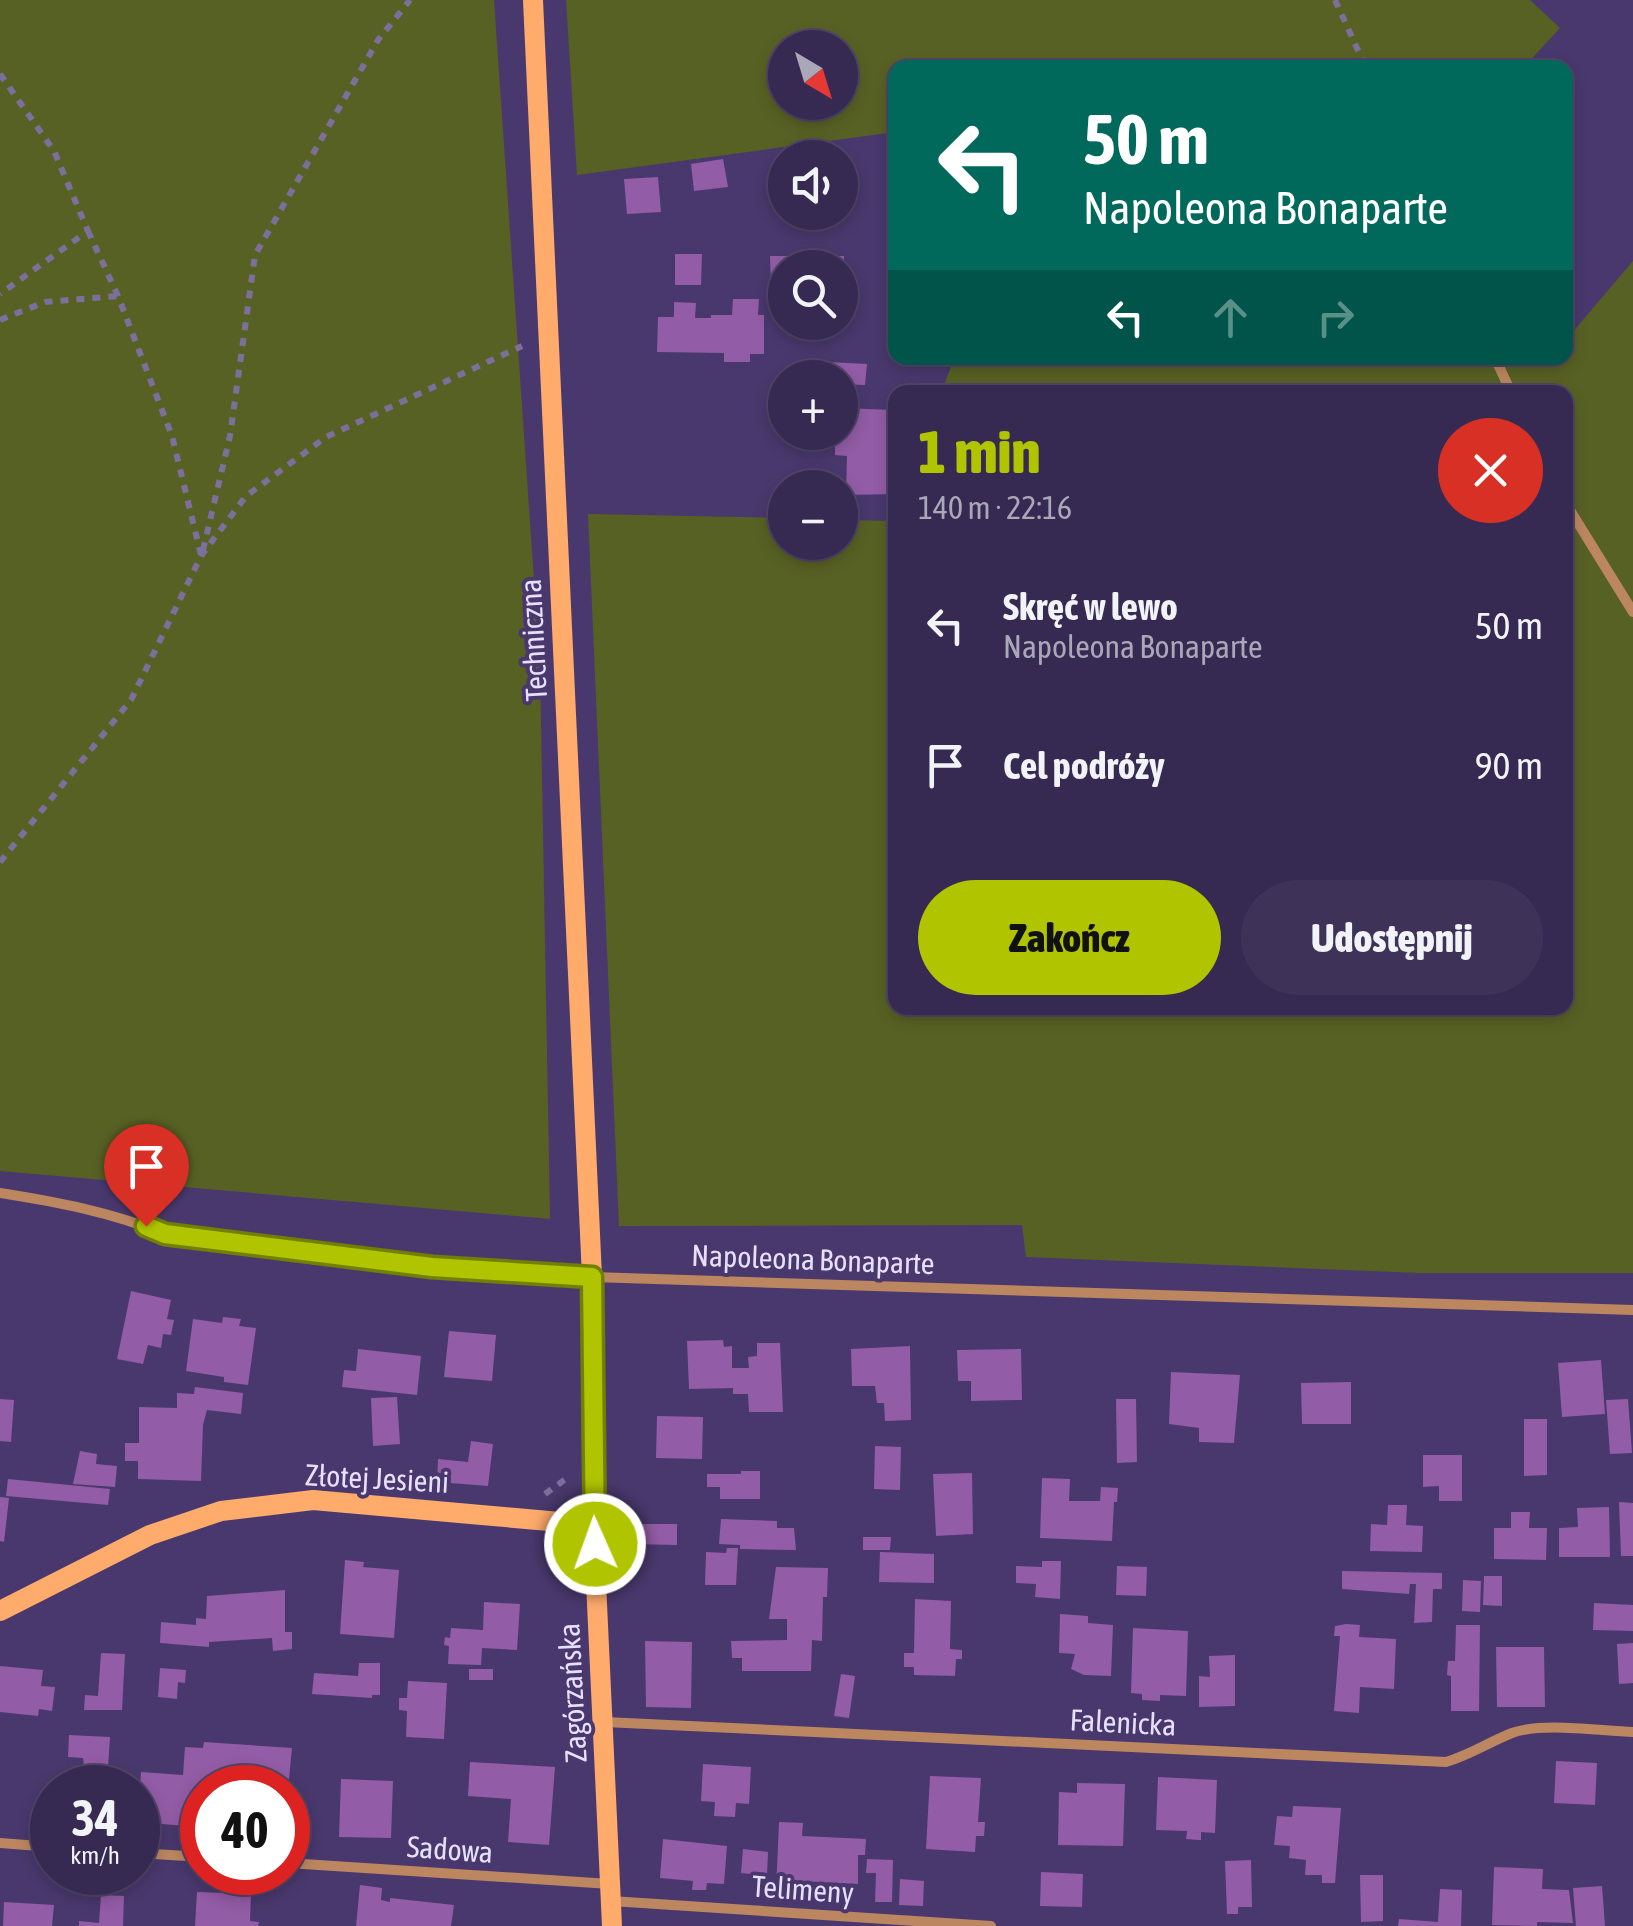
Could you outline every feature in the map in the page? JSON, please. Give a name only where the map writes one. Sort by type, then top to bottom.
[{"type":"street","name":"Techniczna","points":[[533,0],[592,1277]]},
{"type":"street","points":[[1573,515],[1633,612]]},
{"type":"street","name":"Napoleona Bonaparte","points":[[0,1193],[76,1205],[127,1218],[165,1234],[432,1267],[592,1277],[1633,1310]]},
{"type":"street","name":"Zagórzańska","points":[[592,1277],[593,1518],[612,1926]]},
{"type":"street","name":"Złotej Jesieni","points":[[0,1611],[150,1535],[221,1511],[313,1500],[560,1522],[593,1518]]},
{"type":"street","name":"Falenicka","points":[[604,1722],[1446,1762],[1473,1754],[1513,1733],[1535,1729],[1633,1732]]},
{"type":"street","points":[[0,1844],[30,1846]]},
{"type":"street","name":"Sadowa","points":[[310,1865],[610,1892]]},
{"type":"street","name":"Telimeny","points":[[610,1892],[992,1926]]},
{"type":"path","points":[[202,556],[230,436],[255,255],[378,40],[410,0]]},
{"type":"path","points":[[1336,0],[1362,60]]},
{"type":"path","points":[[0,74],[54,151],[118,296],[172,436],[202,556]]},
{"type":"path","points":[[0,294],[88,231]]},
{"type":"path","points":[[0,320],[45,302],[118,296]]},
{"type":"path","points":[[0,862],[131,700],[202,556],[246,496],[326,438],[548,334]]},
{"type":"green space","points":[[0,0],[494,0],[540,667],[550,1219],[0,1171]]},
{"type":"green space","points":[[566,0],[1530,0],[1560,28],[1530,60],[888,60],[888,133],[836,140],[768,140],[768,149],[577,175]]},
{"type":"green space","points":[[1633,261],[1633,1273],[1420,1273],[1026,1257],[1022,1225],[619,1226],[588,514],[768,518],[768,560],[858,560],[858,520],[888,521],[888,1015],[1573,1015],[1573,385],[944,385],[951,365],[1573,365],[1573,332]]},
{"type":"building","points":[[723,159],[728,187],[694,191],[691,164]]},
{"type":"building","points":[[658,177],[661,212],[627,214],[624,179]]},
{"type":"building","points":[[675,254],[702,254],[701,285],[675,285]]},
{"type":"building","points":[[733,299],[759,299],[758,315],[764,315],[764,354],[750,354],[750,362],[724,362],[724,353],[657,352],[658,317],[674,317],[674,302],[696,303],[695,318],[711,318],[732,315]]},
{"type":"building","points":[[858,364],[867,364],[865,385],[858,385]]},
{"type":"building","points":[[858,409],[888,410],[888,494],[858,495],[858,470],[847,470],[847,456],[835,455],[835,450],[858,450]]},
{"type":"building","points":[[131,1291],[171,1300],[167,1319],[174,1320],[171,1335],[163,1334],[161,1348],[148,1345],[143,1364],[117,1359]]},
{"type":"building","points":[[223,1317],[241,1319],[239,1326],[256,1328],[248,1385],[186,1371],[193,1319],[222,1323]]},
{"type":"building","points":[[449,1331],[496,1335],[492,1381],[444,1377]]},
{"type":"building","points":[[723,1340],[724,1347],[732,1346],[732,1368],[749,1368],[748,1357],[757,1356],[757,1343],[780,1343],[783,1412],[749,1412],[748,1394],[733,1394],[733,1388],[689,1389],[687,1341]]},
{"type":"building","points":[[910,1346],[911,1420],[885,1421],[884,1403],[877,1403],[875,1386],[852,1386],[851,1349]]},
{"type":"building","points":[[358,1349],[421,1356],[417,1395],[342,1387],[344,1370],[356,1371]]},
{"type":"building","points":[[1021,1349],[1022,1400],[971,1401],[971,1381],[958,1381],[957,1350]]},
{"type":"building","points":[[1601,1360],[1605,1414],[1562,1417],[1558,1363]]},
{"type":"building","points":[[1171,1372],[1240,1375],[1234,1443],[1199,1442],[1199,1428],[1169,1424]]},
{"type":"building","points":[[1351,1382],[1351,1424],[1302,1424],[1301,1383]]},
{"type":"building","points":[[195,1387],[243,1393],[241,1414],[207,1410],[201,1481],[138,1479],[138,1461],[125,1461],[125,1443],[139,1443],[139,1407],[177,1408],[177,1393],[194,1394]]},
{"type":"building","points":[[397,1397],[400,1444],[373,1446],[371,1398]]},
{"type":"building","points":[[0,1399],[14,1400],[11,1442],[0,1441]]},
{"type":"building","points":[[1116,1399],[1136,1399],[1137,1462],[1117,1463]]},
{"type":"building","points":[[1628,1399],[1632,1453],[1610,1454],[1606,1400]]},
{"type":"building","points":[[657,1416],[703,1417],[702,1459],[656,1458]]},
{"type":"building","points":[[1524,1419],[1547,1419],[1547,1475],[1524,1476]]},
{"type":"building","points":[[471,1441],[493,1444],[488,1486],[437,1482],[438,1459],[468,1462]]},
{"type":"building","points":[[875,1446],[901,1447],[900,1490],[874,1489]]},
{"type":"building","points":[[80,1451],[97,1454],[96,1464],[117,1466],[115,1487],[73,1484]]},
{"type":"building","points":[[1423,1455],[1462,1455],[1462,1501],[1439,1501],[1439,1486],[1423,1487]]},
{"type":"building","points":[[760,1471],[760,1499],[720,1499],[720,1487],[707,1487],[707,1474]]},
{"type":"building","points":[[972,1473],[973,1534],[936,1536],[933,1474]]},
{"type":"building","points":[[1042,1478],[1070,1479],[1069,1501],[1100,1501],[1101,1487],[1118,1488],[1112,1541],[1040,1538]]},
{"type":"building","points":[[8,1479],[110,1489],[108,1505],[6,1496]]},
{"type":"building","points":[[0,1497],[9,1498],[4,1542],[0,1541]]},
{"type":"building","points":[[1619,1502],[1633,1503],[1633,1556],[1621,1556]]},
{"type":"building","points":[[1388,1505],[1407,1505],[1406,1525],[1423,1526],[1422,1552],[1370,1551],[1371,1524],[1387,1525]]},
{"type":"building","points":[[1609,1507],[1610,1557],[1559,1557],[1559,1528],[1578,1527],[1577,1508]]},
{"type":"building","points":[[1511,1512],[1530,1512],[1529,1528],[1547,1528],[1546,1560],[1494,1559],[1494,1528],[1511,1528]]},
{"type":"building","points":[[721,1519],[777,1521],[777,1528],[794,1528],[796,1550],[740,1549],[740,1545],[719,1544]]},
{"type":"building","points":[[628,1524],[677,1524],[677,1545],[628,1544]]},
{"type":"building","points":[[863,1537],[891,1537],[890,1550],[863,1550]]},
{"type":"building","points":[[727,1548],[738,1548],[736,1585],[705,1585],[706,1552],[726,1553]]},
{"type":"building","points":[[880,1552],[934,1554],[934,1583],[879,1582]]},
{"type":"building","points":[[345,1560],[364,1562],[363,1567],[399,1570],[394,1638],[340,1634]]},
{"type":"building","points":[[1042,1561],[1061,1561],[1060,1599],[1035,1597],[1036,1584],[1016,1583],[1016,1566],[1042,1567]]},
{"type":"building","points":[[1117,1566],[1147,1567],[1146,1596],[1116,1595]]},
{"type":"building","points":[[776,1567],[828,1568],[822,1641],[812,1640],[811,1671],[742,1671],[742,1658],[732,1658],[731,1641],[787,1640],[787,1619],[769,1619]]},
{"type":"building","points":[[1342,1571],[1442,1573],[1442,1589],[1433,1589],[1432,1622],[1414,1623],[1416,1584],[1410,1584],[1409,1594],[1342,1589]]},
{"type":"building","points":[[1484,1576],[1502,1576],[1502,1606],[1483,1605]]},
{"type":"building","points":[[1463,1580],[1481,1581],[1480,1612],[1462,1611]]},
{"type":"building","points":[[285,1590],[285,1632],[292,1632],[292,1649],[273,1651],[272,1638],[209,1642],[209,1647],[160,1643],[161,1622],[196,1625],[196,1618],[206,1619],[207,1596]]},
{"type":"building","points":[[915,1599],[951,1601],[950,1649],[962,1650],[962,1659],[956,1659],[955,1676],[914,1675],[914,1667],[904,1667],[904,1653],[914,1653]]},
{"type":"building","points":[[484,1602],[520,1604],[517,1650],[482,1648],[481,1665],[448,1664],[445,1637],[450,1638],[451,1628],[483,1630]]},
{"type":"building","points":[[1594,1603],[1633,1605],[1633,1631],[1593,1630]]},
{"type":"building","points":[[1060,1614],[1088,1616],[1088,1623],[1113,1625],[1111,1676],[1084,1675],[1071,1669],[1075,1654],[1059,1653]]},
{"type":"building","points":[[1360,1625],[1359,1637],[1396,1639],[1394,1689],[1360,1687],[1359,1713],[1334,1711],[1340,1636],[1334,1636],[1335,1626]]},
{"type":"building","points":[[1456,1625],[1480,1625],[1479,1711],[1451,1711],[1451,1676],[1447,1675],[1448,1661],[1455,1661]]},
{"type":"building","points":[[1133,1628],[1188,1631],[1186,1696],[1160,1695],[1160,1701],[1142,1700],[1142,1694],[1131,1693]]},
{"type":"building","points":[[645,1641],[692,1642],[691,1708],[646,1707]]},
{"type":"building","points":[[1633,1643],[1633,1683],[1619,1684],[1617,1644]]},
{"type":"building","points":[[1496,1647],[1544,1647],[1545,1707],[1497,1707]]},
{"type":"building","points":[[101,1653],[125,1654],[122,1710],[84,1710],[85,1695],[98,1696]]},
{"type":"building","points":[[1235,1655],[1235,1706],[1199,1707],[1199,1676],[1210,1677],[1209,1656]]},
{"type":"building","points":[[359,1663],[380,1663],[380,1695],[372,1698],[312,1694],[314,1673],[358,1676]]},
{"type":"building","points":[[0,1666],[43,1670],[41,1686],[55,1687],[52,1711],[39,1709],[38,1716],[0,1712]]},
{"type":"building","points":[[160,1668],[186,1670],[185,1683],[178,1682],[177,1699],[158,1697]]},
{"type":"building","points":[[469,1669],[493,1669],[493,1680],[469,1680]]},
{"type":"building","points":[[841,1674],[855,1676],[849,1718],[834,1716]]},
{"type":"building","points":[[408,1681],[447,1683],[444,1739],[406,1737],[407,1711],[399,1710],[399,1698],[407,1698]]},
{"type":"building","points":[[69,1735],[110,1737],[108,1765],[84,1765],[83,1758],[68,1757]]},
{"type":"building","points":[[204,1742],[292,1748],[290,1765],[184,1765],[185,1747],[203,1748]]},
{"type":"building","points":[[1556,1761],[1597,1763],[1595,1805],[1554,1803]]},
{"type":"building","points":[[470,1762],[555,1767],[549,1845],[508,1842],[511,1799],[468,1796]]},
{"type":"building","points":[[703,1764],[751,1767],[749,1804],[736,1803],[735,1817],[714,1816],[715,1802],[701,1801]]},
{"type":"building","points":[[160,1773],[180,1775],[180,1826],[160,1824]]},
{"type":"building","points":[[930,1776],[981,1778],[978,1822],[985,1822],[984,1836],[976,1836],[975,1852],[926,1849]]},
{"type":"building","points":[[1158,1777],[1217,1780],[1215,1833],[1201,1832],[1198,1840],[1186,1839],[1187,1831],[1156,1830]]},
{"type":"building","points":[[341,1779],[393,1781],[391,1838],[339,1837]]},
{"type":"building","points":[[1077,1783],[1125,1784],[1123,1846],[1058,1845],[1059,1792],[1077,1793]]},
{"type":"building","points":[[1293,1806],[1341,1808],[1335,1883],[1322,1883],[1322,1875],[1305,1875],[1306,1860],[1289,1858],[1290,1846],[1274,1845],[1277,1816],[1292,1817]]},
{"type":"building","points":[[779,1822],[803,1823],[802,1836],[866,1839],[865,1855],[858,1855],[858,1884],[801,1881],[801,1892],[776,1891]]},
{"type":"building","points":[[663,1839],[727,1846],[724,1884],[707,1883],[706,1890],[692,1890],[693,1881],[660,1878]]},
{"type":"building","points":[[743,1849],[768,1852],[767,1876],[741,1873]]},
{"type":"building","points":[[867,1859],[893,1860],[892,1902],[875,1902],[876,1873],[866,1873]]},
{"type":"building","points":[[1251,1860],[1252,1907],[1238,1907],[1238,1914],[1227,1914],[1225,1861]]},
{"type":"building","points":[[1494,1867],[1543,1869],[1542,1889],[1569,1890],[1573,1923],[1492,1925]]},
{"type":"building","points":[[1041,1872],[1083,1874],[1082,1907],[1040,1906]]},
{"type":"building","points":[[1360,1875],[1383,1875],[1383,1921],[1361,1922]]},
{"type":"building","points":[[900,1879],[924,1881],[923,1906],[899,1905]]},
{"type":"building","points":[[360,1885],[382,1888],[381,1900],[390,1902],[390,1898],[454,1905],[451,1926],[356,1926]]},
{"type":"building","points":[[1602,1886],[1605,1926],[1576,1926],[1573,1888]]},
{"type":"building","points":[[1440,1889],[1462,1890],[1461,1926],[1398,1926],[1399,1919],[1438,1922]]},
{"type":"building","points":[[101,1895],[124,1896],[123,1926],[79,1926],[79,1921],[99,1923]]},
{"type":"building","points":[[197,1895],[251,1895],[250,1921],[259,1922],[258,1926],[195,1926]]},
{"type":"building","points":[[4,1902],[54,1905],[52,1926],[3,1926]]},
{"type":"route","points":[[146,1226],[165,1234],[432,1267],[592,1277],[595,1544]]}]
